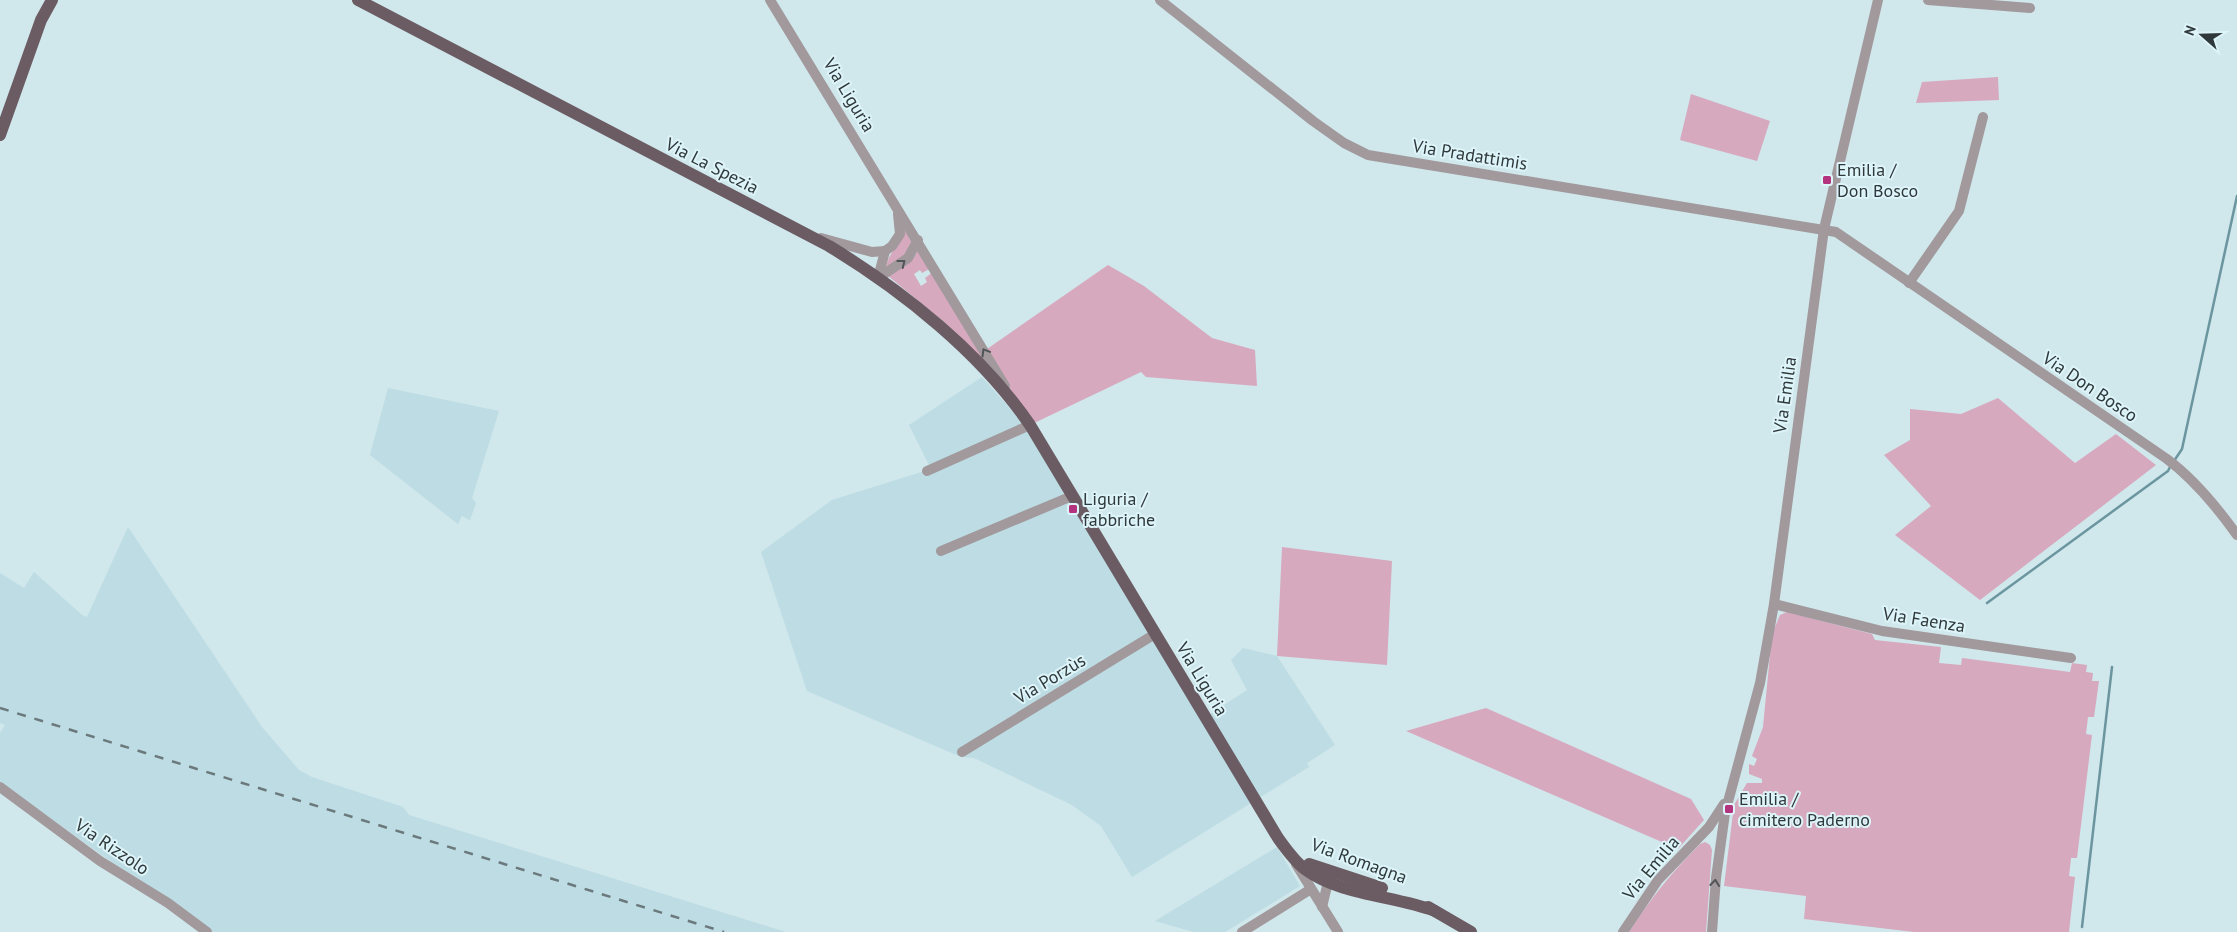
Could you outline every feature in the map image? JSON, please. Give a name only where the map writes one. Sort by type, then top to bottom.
[{"type":"main road","points":[[0,135],[41,20],[52,0]]},
{"type":"main road","name":"Via La Spezia","points":[[358,0],[808,235],[878,278],[933,321],[1019,409]]},
{"type":"main road","name":"Via Liguria","points":[[1019,409],[1286,849]]},
{"type":"main road","name":"Via Romagna","points":[[1286,849],[1315,874],[1409,897],[1471,932]]},
{"type":"street","name":"Via Liguria","points":[[770,0],[918,240],[1019,409]]},
{"type":"street","name":"Via Pradattimis","points":[[1160,0],[1313,121],[1344,143],[1368,155],[1824,229]]},
{"type":"street","name":"Via Emilia","points":[[1708,827],[1719,822],[1725,813],[1760,683],[1774,604],[1824,229],[1852,102],[1878,0]]},
{"type":"street","points":[[1928,0],[2030,8]]},
{"type":"street","points":[[1910,283],[1959,211],[1983,117]]},
{"type":"street","name":"Via Liguria","points":[[878,278],[885,251],[892,246],[900,234],[900,219],[897,208]]},
{"type":"street","name":"Via Don Bosco","points":[[1824,229],[1836,232],[2167,459],[2181,470],[2222,513],[2237,535]]},
{"type":"street","points":[[808,235],[872,252],[885,251]]},
{"type":"street","points":[[878,278],[908,258],[918,240]]},
{"type":"street","points":[[928,471],[1030,425]]},
{"type":"street","points":[[942,551],[1072,496]]},
{"type":"street","name":"Via Faenza","points":[[1774,604],[1882,631],[2071,658]]},
{"type":"street","name":"Via Porzùs","points":[[962,752],[1155,634]]},
{"type":"street","name":"Via Rizzolo","points":[[0,788],[100,861],[168,903],[207,932]]},
{"type":"street","name":"Via Emilia","points":[[1623,932],[1667,869],[1708,827],[1729,794]]},
{"type":"street","points":[[1712,932],[1716,878],[1725,813]]},
{"type":"street","points":[[1242,932],[1311,889],[1315,874]]},
{"type":"street","points":[[1315,874],[1322,907]]},
{"type":"street","points":[[1311,889],[1338,932]]},
{"type":"shaded area","points":[[1998,77],[1999,100],[1916,103],[1922,82]]},
{"type":"shaded area","points":[[1691,94],[1770,121],[1757,161],[1680,140]]},
{"type":"shaded area","points":[[905,228],[914,241],[909,252],[886,269],[889,258],[901,239]]},
{"type":"shaded area","points":[[919,249],[931,268],[922,273],[920,270],[914,274],[921,286],[927,282],[925,278],[933,272],[992,369],[943,321],[887,275],[914,257]]},
{"type":"shaded area","points":[[1108,265],[1144,286],[1212,338],[1255,350],[1257,386],[1146,377],[1141,372],[1030,425],[987,349]]},
{"type":"shaded area","points":[[982,377],[1023,423],[1209,715],[1247,690],[1231,660],[1243,648],[1277,656],[1335,745],[1307,763],[1309,767],[1132,877],[1101,826],[1072,805],[974,758],[961,757],[807,691],[761,552],[832,500],[931,469],[909,425]]},
{"type":"shaded area","points":[[388,388],[499,411],[472,498],[476,503],[470,520],[462,516],[458,524],[370,455]]},
{"type":"shaded area","points":[[1998,398],[2075,463],[2116,434],[2156,465],[1980,600],[1895,535],[1931,506],[1884,455],[1910,440],[1910,409],[1961,414]]},
{"type":"shaded area","points":[[128,527],[262,727],[299,770],[312,777],[403,807],[409,815],[786,932],[209,932],[0,782],[0,733],[5,725],[0,723],[0,573],[24,588],[34,572],[82,615],[87,617]]},
{"type":"shaded area","points":[[1282,547],[1392,561],[1387,665],[1277,656]]},
{"type":"shaded area","points":[[1787,612],[1872,634],[1875,640],[1941,647],[1939,663],[1961,665],[1962,658],[2070,672],[2072,663],[2087,665],[2086,672],[2093,673],[2092,681],[2099,681],[2094,717],[2088,717],[2086,734],[2092,735],[2077,858],[2071,858],[2069,876],[2075,877],[2069,932],[1914,932],[1804,919],[1806,896],[1724,886],[1734,805],[1747,783],[1762,783],[1762,779],[1749,774],[1749,764],[1754,766],[1757,759],[1752,756],[1763,727],[1772,634],[1780,615]]},
{"type":"shaded area","points":[[1486,708],[1691,799],[1704,820],[1678,849],[1406,731]]},
{"type":"shaded area","points":[[1705,842],[1710,845],[1712,850],[1706,932],[1629,932],[1671,875],[1700,844]]},
{"type":"shaded area","points":[[1277,847],[1300,886],[1225,932],[1194,932],[1155,921]]},
{"type":"waterway","points":[[2174,461],[2182,449],[2237,196]]},
{"type":"waterway","points":[[1987,603],[2168,471],[2171,465]]},
{"type":"waterway","points":[[2082,927],[2112,667]]},
{"type":"railway","points":[[0,708],[724,932]]},
{"type":"place","name":"Emilia / Don Bosco","points":[[1827,180]]},
{"type":"place","name":"Liguria / fabbriche","points":[[1073,509]]},
{"type":"place","name":"Emilia / cimitero Paderno","points":[[1729,809]]}]
